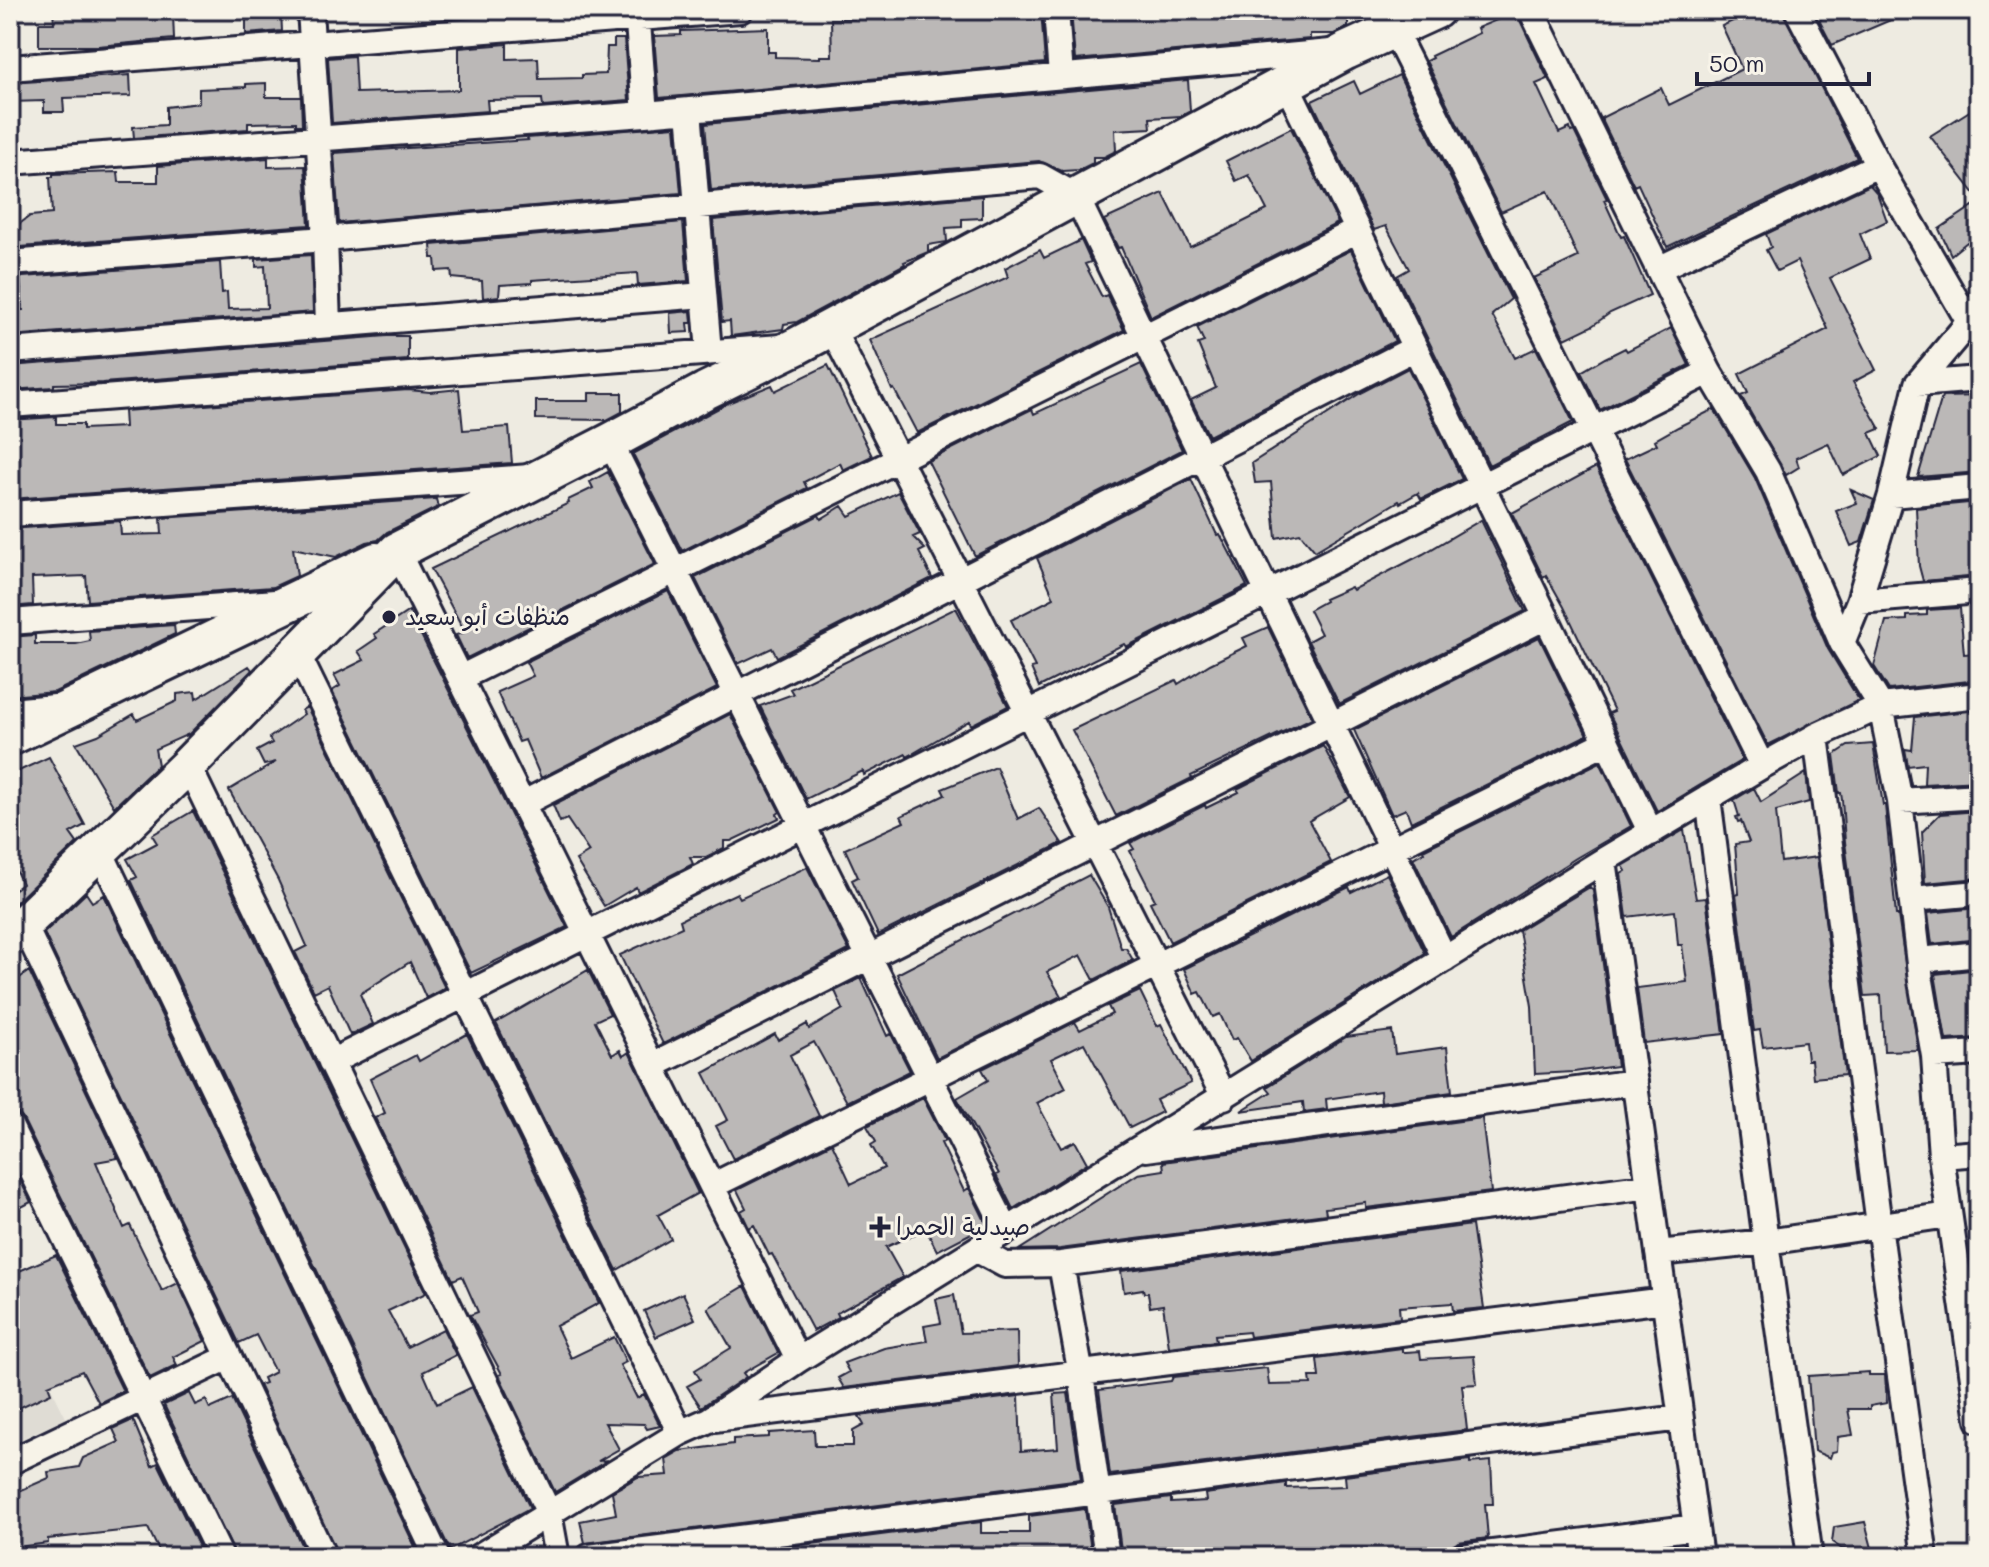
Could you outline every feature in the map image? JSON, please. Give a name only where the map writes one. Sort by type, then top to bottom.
[{"type":"main road","points":[[10,737],[397,551],[545,476],[797,346],[1346,51],[1436,10]]},
{"type":"main road","points":[[17,931],[298,655],[397,551]]},
{"type":"street","points":[[310,10],[328,325]]},
{"type":"street","points":[[10,68],[312,45],[637,14],[740,10]]},
{"type":"street","points":[[1056,10],[1061,76]]},
{"type":"street","points":[[1531,10],[1709,372],[1768,471],[1842,643],[1881,706],[1900,801],[1934,1056],[1941,1156],[1949,1215],[1967,1258],[1979,1420]]},
{"type":"street","points":[[1797,10],[1878,165],[1974,313],[1917,384],[1891,495],[1859,601],[1842,643]]},
{"type":"street","points":[[637,14],[645,114]]},
{"type":"street","points":[[1393,29],[1762,766]]},
{"type":"street","points":[[10,162],[645,114],[1346,51]]},
{"type":"street","points":[[1286,83],[1651,833]]},
{"type":"street","points":[[689,110],[709,352]]},
{"type":"street","points":[[1658,269],[1878,165]]},
{"type":"street","points":[[10,263],[325,239],[1040,176],[1076,196],[1445,959]]},
{"type":"street","points":[[460,678],[1358,230]]},
{"type":"street","points":[[10,351],[704,295]]},
{"type":"street","points":[[831,327],[1224,1097]]},
{"type":"street","points":[[10,405],[797,346]]},
{"type":"street","points":[[522,804],[1415,348]]},
{"type":"street","points":[[331,1062],[1709,372]]},
{"type":"street","points":[[1917,384],[1979,379]]},
{"type":"street","points":[[610,442],[1007,1231]]},
{"type":"street","points":[[10,514],[545,476]]},
{"type":"street","points":[[1891,495],[1979,487]]},
{"type":"street","points":[[397,551],[798,1360]]},
{"type":"street","points":[[1859,601],[1979,591]]},
{"type":"street","points":[[10,622],[295,600]]},
{"type":"street","points":[[652,1066],[1546,617]]},
{"type":"street","points":[[298,655],[680,1433]]},
{"type":"street","points":[[478,1557],[680,1433],[709,1420],[798,1360],[1604,860],[1762,766],[1816,736],[1881,706],[1979,695]]},
{"type":"street","points":[[10,711],[75,706]]},
{"type":"street","points":[[1816,736],[1925,1557]]},
{"type":"street","points":[[712,1186],[1607,742]]},
{"type":"street","points":[[188,765],[549,1513],[557,1557]]},
{"type":"street","points":[[1900,801],[1979,796]]},
{"type":"street","points":[[1708,798],[1810,1557]]},
{"type":"street","points":[[100,851],[437,1557]]},
{"type":"street","points":[[1604,860],[1700,1557]]},
{"type":"street","points":[[1912,899],[1979,893]]},
{"type":"street","points":[[17,931],[229,1357],[324,1557]]},
{"type":"street","points":[[1920,960],[1979,954]]},
{"type":"street","points":[[1934,1056],[1979,1053]]},
{"type":"street","points":[[1138,1151],[1635,1082]]},
{"type":"street","points":[[10,1126],[221,1557]]},
{"type":"street","points":[[1941,1156],[1979,1153]]},
{"type":"street","points":[[977,1250],[1005,1265],[1061,1264],[1649,1186]]},
{"type":"street","points":[[1658,1253],[1766,1242],[1949,1215]]},
{"type":"street","points":[[1061,1264],[1081,1375],[1107,1557]]},
{"type":"street","points":[[709,1420],[1665,1300]]},
{"type":"street","points":[[10,1462],[229,1357]]},
{"type":"street","points":[[589,1557],[1680,1418]]},
{"type":"street","points":[[1461,1557],[1696,1527]]},
{"type":"shaded area","points":[[10,1304],[66,1418],[10,1444]]},
{"type":"building","points":[[53,10],[132,10],[132,16],[173,14],[174,39],[98,46],[39,46],[39,23],[54,23]]},
{"type":"building","points":[[246,10],[281,10],[282,31],[246,34]]},
{"type":"building","points":[[932,10],[1041,10],[1045,63],[659,98],[654,36],[681,35],[681,31],[768,28],[768,52],[775,52],[775,57],[820,58],[832,56],[831,19]]},
{"type":"building","points":[[1071,10],[1348,10],[1348,27],[1334,34],[1310,34],[1310,39],[1075,60]]},
{"type":"building","points":[[1756,10],[1782,10],[1857,158],[1667,247],[1638,184],[1634,186],[1601,118],[1661,88],[1669,105],[1742,69],[1722,26]]},
{"type":"building","points":[[1827,10],[1914,10],[1832,45],[1819,20],[1829,15]]},
{"type":"building","points":[[1516,12],[1548,79],[1536,84],[1559,133],[1570,128],[1571,132],[1574,131],[1650,295],[1610,313],[1565,339],[1534,278],[1578,257],[1548,191],[1501,212],[1426,61],[1479,33],[1477,28]]},
{"type":"building","points":[[614,39],[624,39],[629,100],[543,107],[542,99],[487,100],[488,111],[332,123],[328,58],[354,56],[356,93],[459,90],[459,48],[507,44],[507,59],[538,58],[539,79],[582,78],[582,75],[606,74],[607,47],[614,47]]},
{"type":"building","points":[[130,75],[131,96],[63,98],[64,112],[44,112],[44,101],[10,102],[10,83]]},
{"type":"building","points":[[1399,75],[1511,299],[1492,315],[1515,358],[1536,348],[1573,422],[1489,465],[1397,276],[1409,269],[1386,226],[1374,230],[1312,101],[1354,81],[1360,94]]},
{"type":"building","points":[[1188,80],[1190,111],[1181,116],[1150,118],[1151,128],[1115,130],[1116,151],[1104,157],[1093,157],[1093,163],[1079,170],[1062,171],[1039,161],[711,190],[705,124]]},
{"type":"building","points":[[266,83],[266,97],[301,97],[302,125],[296,125],[296,122],[248,123],[248,129],[134,138],[133,127],[166,125],[166,107],[199,103],[199,89]]},
{"type":"building","points":[[1979,105],[1979,199],[1930,136]]},
{"type":"building","points":[[675,126],[681,193],[339,223],[334,153]]},
{"type":"building","points":[[1291,128],[1338,223],[1151,317],[1121,247],[1118,248],[1104,220],[1163,193],[1190,247],[1219,234],[1267,210],[1249,175],[1236,181],[1226,161]]},
{"type":"building","points":[[268,158],[268,167],[305,166],[309,225],[20,247],[20,244],[13,244],[14,228],[30,216],[52,214],[50,177],[53,174],[118,172],[119,182],[158,182],[158,166]]},
{"type":"building","points":[[1870,185],[1877,193],[1887,221],[1860,234],[1870,259],[1830,278],[1876,370],[1853,382],[1880,429],[1870,433],[1881,456],[1843,475],[1828,443],[1796,458],[1799,467],[1786,475],[1741,396],[1748,393],[1739,374],[1828,329],[1797,261],[1777,271],[1766,250],[1771,247],[1766,234]]},
{"type":"building","points":[[982,196],[982,218],[962,219],[962,227],[946,228],[947,242],[928,245],[928,252],[904,262],[797,322],[784,324],[783,329],[731,336],[730,321],[722,322],[713,220]]},
{"type":"building","points":[[1979,202],[1979,244],[1967,242],[1951,255],[1939,229]]},
{"type":"building","points":[[683,222],[688,281],[638,285],[637,273],[532,280],[532,283],[500,285],[499,296],[483,298],[482,281],[452,278],[451,270],[436,271],[435,258],[432,258],[431,245]]},
{"type":"building","points":[[1081,240],[1091,262],[1085,264],[1102,297],[1107,295],[1124,330],[917,433],[892,390],[870,340],[1008,277],[1005,268],[1040,250],[1044,258]]},
{"type":"building","points":[[1351,250],[1395,341],[1209,436],[1191,400],[1216,388],[1198,344],[1204,342],[1197,327]]},
{"type":"building","points":[[311,255],[313,312],[10,336],[10,310],[23,310],[20,278],[23,277],[220,262],[222,293],[227,292],[228,309],[267,308],[265,266],[256,267],[256,259]]},
{"type":"building","points":[[691,311],[689,332],[671,333],[670,313]]},
{"type":"building","points":[[1671,328],[1689,365],[1600,410],[1581,372]]},
{"type":"building","points":[[408,336],[408,360],[54,384],[54,387],[10,390],[10,366]]},
{"type":"building","points":[[1141,364],[1182,450],[975,556],[928,461],[1032,409],[1034,414]]},
{"type":"building","points":[[828,365],[872,456],[843,470],[840,463],[804,482],[807,488],[682,551],[633,454],[728,403],[772,385],[775,391]]},
{"type":"building","points":[[1408,368],[1462,479],[1421,499],[1418,493],[1399,501],[1315,551],[1300,533],[1276,538],[1271,482],[1255,483],[1252,463],[1362,392]]},
{"type":"building","points":[[459,389],[463,430],[509,427],[512,463],[10,499],[10,420],[56,417],[56,424],[83,424],[83,429],[125,427],[124,411]]},
{"type":"building","points":[[589,393],[622,393],[622,412],[607,420],[536,419],[536,401],[589,401]]},
{"type":"building","points":[[1979,396],[1979,472],[1918,477],[1942,397]]},
{"type":"building","points":[[1714,409],[1755,478],[1828,649],[1859,700],[1768,745],[1625,459],[1657,444],[1655,440]]},
{"type":"building","points":[[1596,467],[1742,760],[1657,811],[1609,713],[1614,711],[1564,607],[1546,575],[1543,577],[1512,513]]},
{"type":"building","points":[[608,472],[655,564],[467,658],[456,635],[465,632],[431,569],[569,503],[568,500],[593,488],[590,482]]},
{"type":"building","points":[[1191,479],[1217,535],[1220,534],[1247,586],[1039,687],[1031,668],[1035,667],[1011,620],[1054,598],[1037,558]]},
{"type":"building","points":[[1851,490],[1874,500],[1861,542],[1851,546],[1836,511],[1857,503]]},
{"type":"building","points":[[898,492],[920,534],[913,537],[925,549],[919,552],[932,578],[777,657],[772,648],[738,664],[695,578],[819,515],[821,519],[842,506],[849,516]]},
{"type":"building","points":[[436,499],[438,507],[387,532],[378,540],[336,557],[293,548],[297,576],[273,587],[88,601],[86,576],[32,578],[33,605],[10,607],[10,529],[120,521],[121,535],[162,534],[161,518]]},
{"type":"building","points":[[1979,502],[1979,576],[1923,581],[1919,566],[1916,508]]},
{"type":"building","points":[[1481,520],[1525,611],[1339,704],[1308,641],[1321,634],[1309,610],[1324,599],[1351,587],[1353,590],[1423,554]]},
{"type":"building","points":[[668,591],[717,688],[541,778],[525,740],[519,742],[497,692],[533,676],[526,662]]},
{"type":"building","points":[[956,608],[1008,706],[971,725],[969,721],[907,757],[906,754],[864,775],[863,771],[806,799],[760,706],[793,694],[790,689]]},
{"type":"building","points":[[1960,608],[1964,654],[1976,653],[1978,680],[1889,690],[1874,666],[1886,621],[1927,615],[1927,610]]},
{"type":"building","points":[[409,611],[567,927],[471,973],[332,691],[340,686],[334,675],[364,660],[358,651],[377,638],[374,634]]},
{"type":"building","points":[[174,625],[175,634],[55,692],[10,696],[10,637],[35,635],[35,644],[76,644],[90,641],[89,631]]},
{"type":"building","points":[[1268,627],[1312,718],[1116,816],[1072,730],[1176,680],[1178,684],[1247,646],[1243,638]]},
{"type":"building","points":[[1539,637],[1587,735],[1411,822],[1406,809],[1392,815],[1354,730]]},
{"type":"building","points":[[249,666],[252,670],[189,734],[155,749],[158,765],[114,807],[76,743],[98,735],[134,714],[137,720],[177,701],[177,694],[195,692],[196,699]]},
{"type":"building","points":[[307,707],[445,988],[426,998],[410,962],[360,994],[373,1024],[350,1035],[328,985],[314,992],[295,952],[307,946],[278,880],[229,790],[276,762],[264,765],[257,751],[272,743],[269,738],[304,714],[302,710]]},
{"type":"building","points":[[1979,710],[1979,781],[1924,784],[1925,764],[1908,766],[1905,749],[1912,750],[1915,717]]},
{"type":"building","points":[[730,714],[780,812],[777,814],[779,818],[731,841],[724,841],[724,848],[706,857],[690,857],[693,864],[638,892],[636,887],[604,906],[576,860],[589,852],[567,819],[560,822],[553,805]]},
{"type":"building","points":[[1873,744],[1885,805],[1896,915],[1918,1050],[1884,1051],[1881,995],[1865,996],[1834,755],[1848,746]]},
{"type":"building","points":[[1323,746],[1350,797],[1309,821],[1331,862],[1170,942],[1150,902],[1155,900],[1130,851],[1134,849],[1130,843],[1205,805],[1206,808],[1239,792],[1237,789]]},
{"type":"building","points":[[49,757],[85,825],[70,833],[77,843],[10,908],[10,892],[22,884],[10,857],[10,775]]},
{"type":"building","points":[[1600,762],[1631,826],[1451,937],[1413,858],[1423,850]]},
{"type":"building","points":[[996,767],[1018,819],[1039,808],[1062,843],[878,935],[852,880],[858,877],[845,849],[904,822],[901,816],[945,795],[942,789]]},
{"type":"building","points":[[1806,773],[1809,802],[1776,811],[1781,862],[1817,857],[1845,1075],[1813,1078],[1805,1042],[1763,1047],[1760,1030],[1754,1031],[1736,895],[1739,894],[1735,844],[1749,842],[1741,821],[1738,822],[1736,817],[1739,816],[1734,800],[1754,788],[1761,802]]},
{"type":"building","points":[[193,811],[426,1293],[388,1311],[407,1347],[443,1329],[456,1355],[423,1372],[437,1404],[472,1387],[530,1508],[450,1550],[131,880],[137,877],[127,859],[157,843],[152,835]]},
{"type":"building","points":[[1979,811],[1979,878],[1925,883],[1922,832],[1940,814]]},
{"type":"building","points":[[1684,830],[1696,899],[1706,898],[1724,1034],[1644,1043],[1637,988],[1687,982],[1682,945],[1678,945],[1675,911],[1627,917],[1621,874],[1626,871],[1623,866]]},
{"type":"building","points":[[807,867],[849,950],[663,1044],[620,955],[682,927],[680,920],[688,916],[737,893],[740,898]]},
{"type":"building","points":[[1387,874],[1425,953],[1251,1061],[1237,1038],[1232,1040],[1220,1014],[1213,1017],[1200,992],[1195,994],[1184,969],[1349,887],[1351,892]]},
{"type":"building","points":[[1089,875],[1108,907],[1121,948],[1126,948],[1133,960],[1094,980],[1081,955],[1047,972],[1061,996],[937,1058],[897,974]]},
{"type":"building","points":[[1590,887],[1617,1066],[1535,1074],[1532,1006],[1519,930]]},
{"type":"building","points":[[86,893],[92,902],[104,895],[420,1557],[339,1557],[259,1385],[265,1383],[263,1378],[275,1372],[256,1335],[239,1343],[44,933]]},
{"type":"building","points":[[1978,908],[1979,939],[1932,944],[1928,913]]},
{"type":"building","points":[[1979,969],[1979,1038],[1946,1040],[1935,974]]},
{"type":"building","points":[[588,970],[610,1014],[595,1021],[612,1055],[620,1050],[623,1056],[629,1052],[698,1193],[658,1215],[671,1239],[617,1270],[496,1023]]},
{"type":"building","points":[[29,971],[118,1158],[96,1162],[124,1228],[130,1225],[162,1291],[178,1283],[205,1341],[173,1357],[177,1365],[150,1378],[23,1119],[18,1113],[10,1111],[10,985]]},
{"type":"building","points":[[861,978],[887,1036],[891,1034],[910,1071],[847,1102],[814,1042],[790,1055],[819,1116],[733,1159],[716,1126],[728,1120],[704,1073],[775,1034],[778,1040],[807,1024],[809,1029],[843,1009],[835,991]]},
{"type":"building","points":[[1140,991],[1191,1083],[1156,1100],[1162,1112],[1130,1128],[1084,1043],[1051,1059],[1066,1088],[1037,1103],[1061,1148],[1075,1141],[1087,1163],[1013,1209],[996,1175],[999,1174],[957,1098],[988,1080],[982,1069],[1075,1022],[1080,1030],[1112,1014],[1108,1006]]},
{"type":"building","points":[[1392,1031],[1395,1054],[1447,1047],[1452,1092],[1381,1102],[1380,1091],[1326,1099],[1327,1109],[1304,1112],[1303,1102],[1241,1111],[1271,1092],[1267,1087],[1346,1037]]},
{"type":"building","points":[[467,1034],[599,1303],[556,1326],[571,1358],[614,1337],[626,1362],[620,1365],[637,1398],[644,1394],[660,1426],[647,1429],[644,1424],[605,1423],[619,1449],[598,1461],[608,1460],[555,1492],[499,1375],[502,1374],[470,1315],[478,1312],[462,1276],[453,1280],[375,1118],[385,1113],[370,1079],[416,1055],[419,1061]]},
{"type":"building","points":[[923,1098],[945,1141],[941,1143],[964,1191],[969,1188],[987,1225],[937,1251],[926,1229],[886,1247],[903,1277],[837,1313],[839,1317],[813,1331],[754,1225],[749,1228],[741,1211],[746,1208],[737,1190],[832,1143],[851,1184],[884,1168],[871,1145],[876,1142],[867,1126]]},
{"type":"building","points":[[1482,1118],[1491,1192],[1366,1208],[1366,1203],[1325,1208],[1326,1214],[1060,1249],[1019,1250],[1138,1174],[1164,1170],[1163,1162]]},
{"type":"building","points":[[10,1160],[31,1202],[10,1213]]},
{"type":"building","points":[[1472,1225],[1484,1308],[1453,1311],[1452,1303],[1399,1307],[1400,1318],[1250,1337],[1249,1332],[1215,1335],[1216,1341],[1169,1347],[1163,1305],[1150,1307],[1148,1293],[1144,1293],[1143,1289],[1124,1292],[1121,1271]]},
{"type":"building","points":[[56,1255],[123,1391],[99,1403],[82,1371],[48,1385],[51,1393],[10,1412],[10,1275]]},
{"type":"building","points":[[745,1286],[778,1353],[743,1373],[746,1377],[701,1407],[687,1386],[700,1379],[695,1370],[731,1348],[708,1308]]},
{"type":"building","points":[[683,1293],[695,1319],[656,1337],[644,1311]]},
{"type":"building","points":[[954,1295],[961,1333],[1017,1331],[1018,1366],[844,1388],[838,1378],[849,1372],[844,1363],[884,1348],[927,1341],[924,1326],[941,1323],[936,1299]]},
{"type":"building","points":[[1402,1348],[1402,1352],[1420,1351],[1421,1359],[1474,1356],[1477,1384],[1462,1385],[1467,1430],[1110,1475],[1099,1390],[1171,1381],[1173,1377],[1267,1368],[1269,1385],[1311,1384],[1310,1377],[1319,1377],[1317,1359]]},
{"type":"building","points":[[1869,1372],[1869,1375],[1885,1375],[1887,1403],[1870,1406],[1870,1409],[1848,1409],[1853,1435],[1838,1437],[1837,1451],[1832,1452],[1830,1458],[1814,1451],[1808,1376]]},
{"type":"building","points":[[189,1393],[195,1405],[206,1400],[210,1409],[232,1399],[307,1557],[236,1557],[164,1405]]},
{"type":"building","points":[[1068,1393],[1081,1479],[585,1543],[580,1521],[616,1514],[612,1492],[638,1477],[668,1475],[666,1459],[680,1451],[733,1444],[733,1439],[769,1437],[769,1433],[814,1430],[815,1446],[853,1446],[853,1431],[864,1425],[859,1416],[1019,1396],[1021,1451],[1058,1448],[1054,1394]]},
{"type":"building","points":[[133,1420],[152,1466],[158,1463],[204,1557],[162,1557],[148,1528],[48,1539],[48,1543],[10,1548],[10,1495],[49,1478],[48,1472],[79,1467],[83,1458],[119,1442],[113,1429]]},
{"type":"building","points":[[1470,1460],[1470,1463],[1491,1461],[1493,1504],[1485,1504],[1488,1538],[1458,1542],[1447,1551],[1404,1557],[1122,1557],[1115,1505],[1171,1498],[1171,1503],[1206,1501],[1205,1494],[1286,1483],[1286,1488],[1346,1486],[1345,1476]]},
{"type":"building","points":[[1085,1509],[1092,1557],[766,1557],[765,1550],[981,1522],[981,1533],[1029,1533],[1029,1516]]},
{"type":"building","points":[[1865,1522],[1872,1548],[1842,1549],[1832,1542],[1834,1527]]},
{"type":"place","name":"منظفات أبو سعيد","points":[[389,617]]},
{"type":"place","name":"صيدلية الحمرا","points":[[880,1227]]}]
